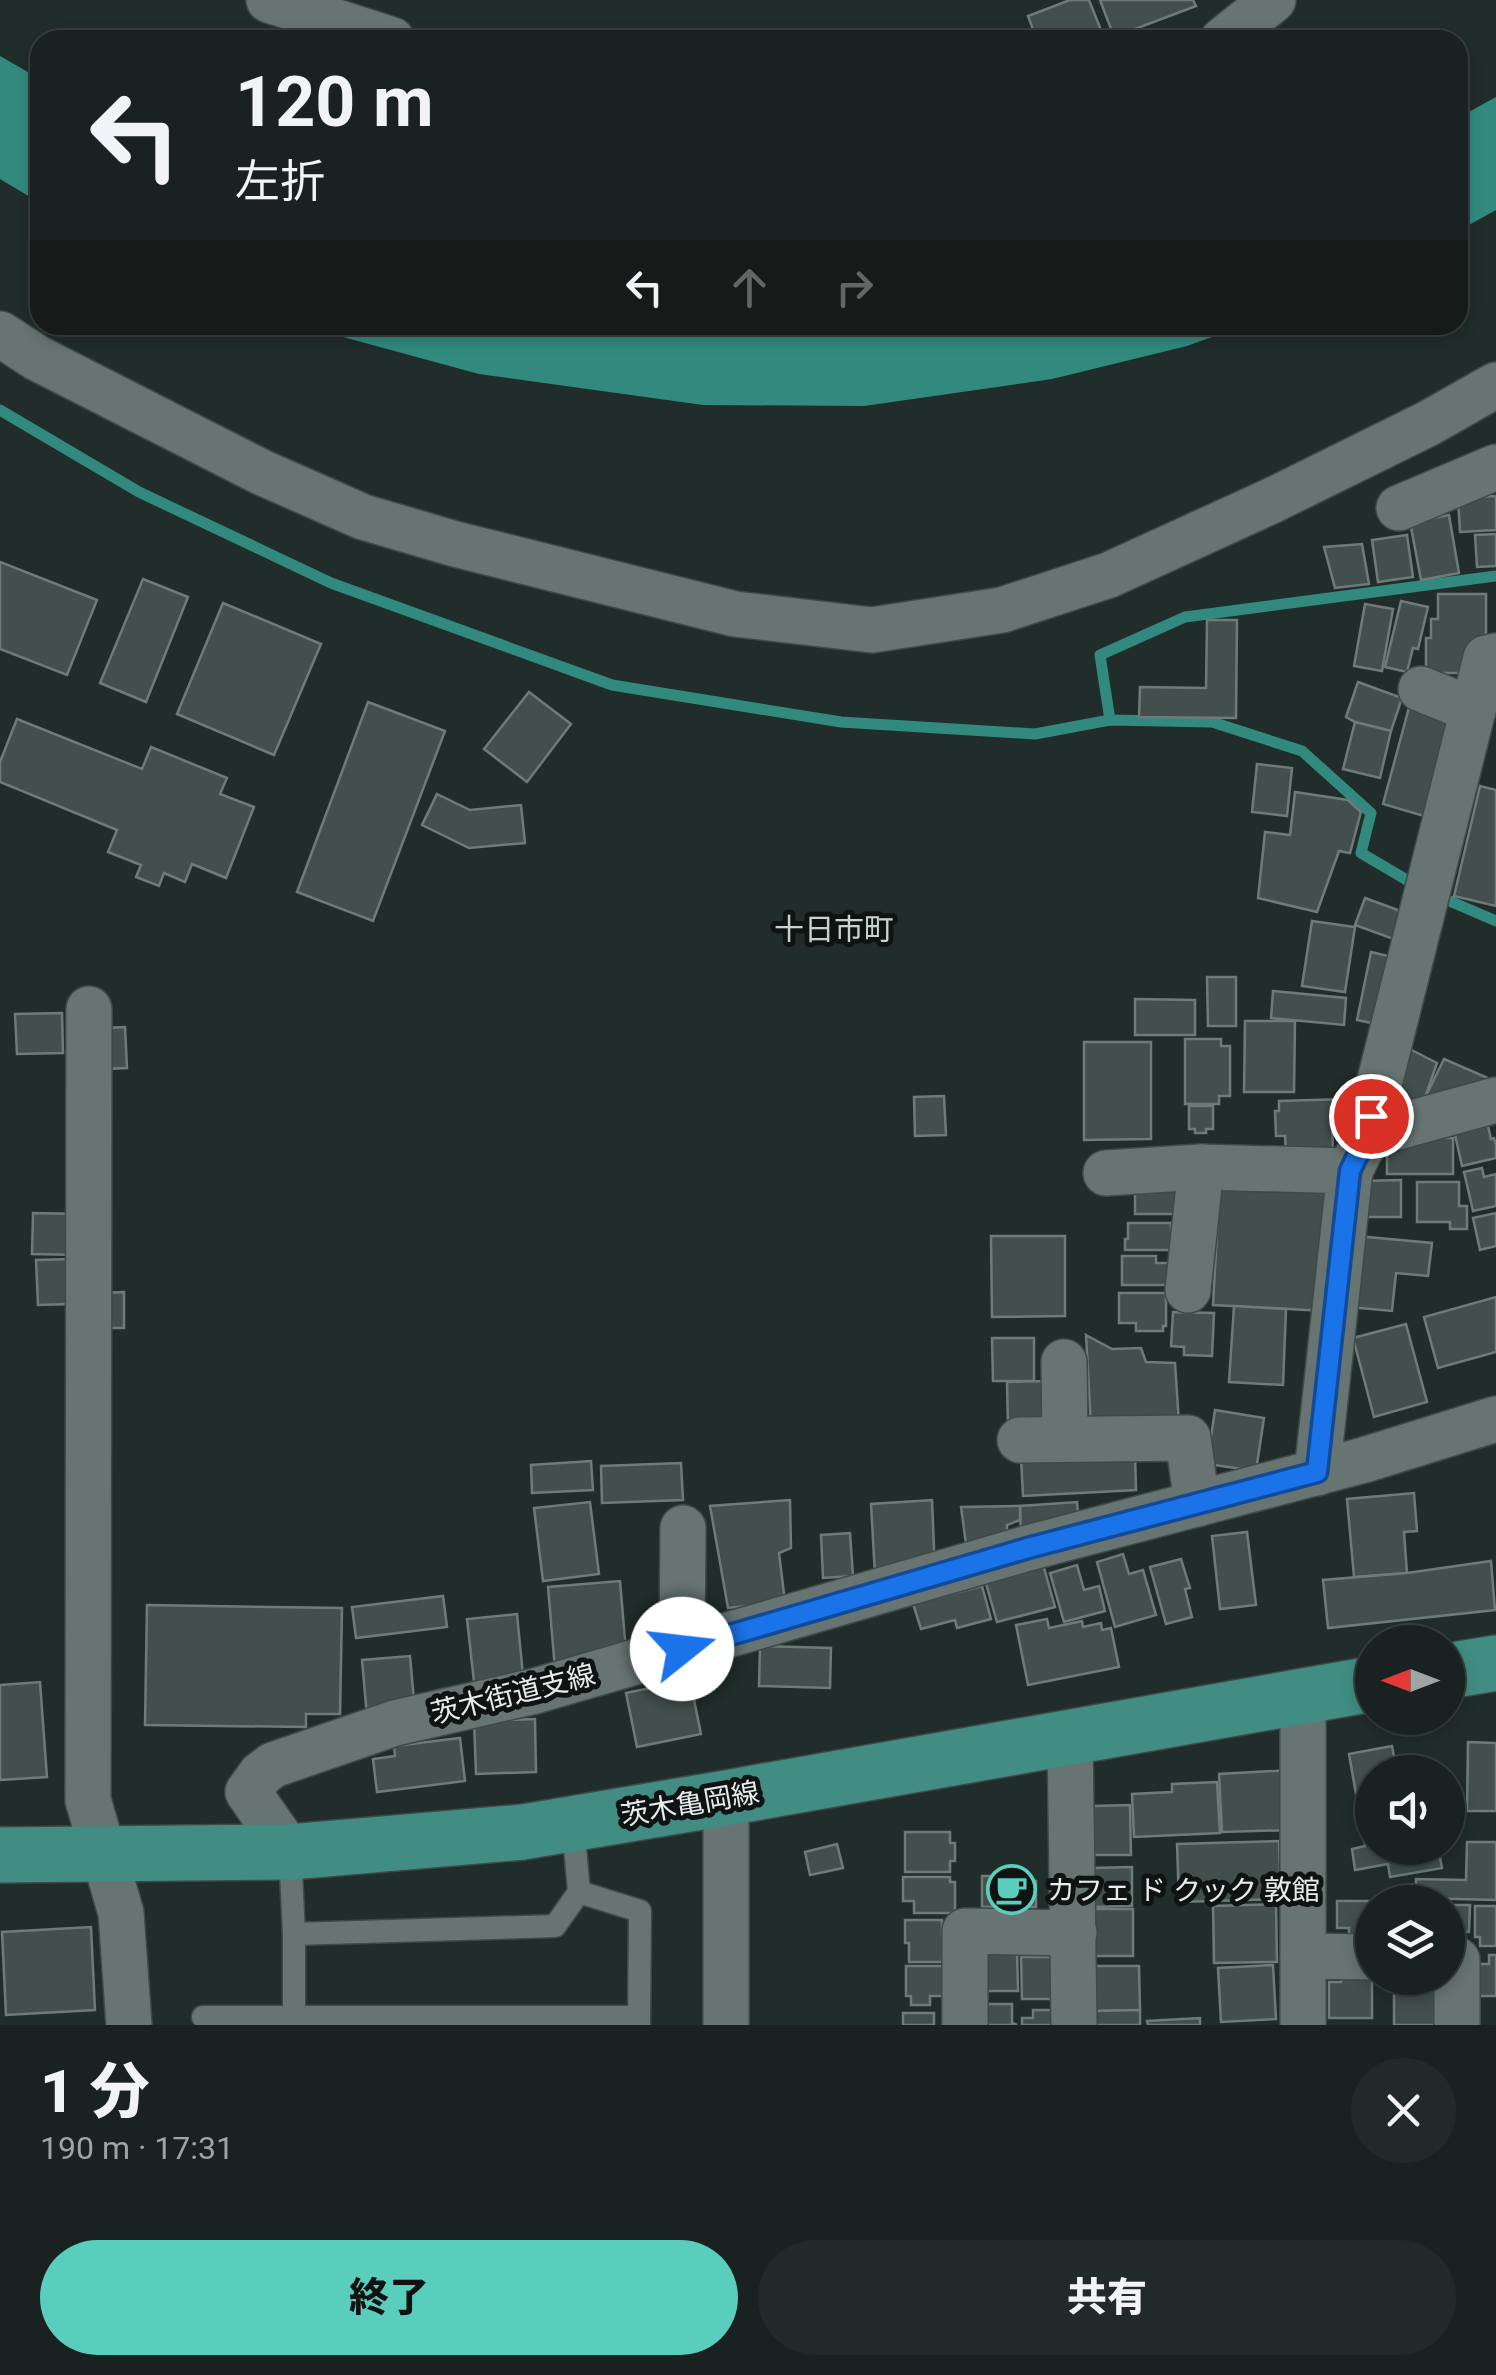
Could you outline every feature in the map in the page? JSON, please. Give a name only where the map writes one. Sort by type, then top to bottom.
[{"type":"main road","points":[[1465,1669],[1496,1663]]},
{"type":"main road","name":"茨木亀岡線","points":[[0,1855],[290,1852],[467,1838],[726,1798],[1355,1687]]},
{"type":"street","points":[[269,0],[361,30]]},
{"type":"street","points":[[1236,30],[1272,0]]},
{"type":"street","points":[[0,334],[37,358],[261,472],[363,516],[474,549],[734,614],[872,630],[1002,610],[1109,575],[1430,423],[1496,385]]},
{"type":"street","points":[[1399,508],[1496,467]]},
{"type":"street","points":[[1317,1472],[1361,1152],[1486,658],[1496,656]]},
{"type":"street","points":[[1421,689],[1473,710]]},
{"type":"street","points":[[89,1009],[88,1800],[120,1913],[129,2025]]},
{"type":"street","points":[[1106,1172],[1361,1152],[1496,1100]]},
{"type":"street","points":[[1188,1290],[1201,1166]]},
{"type":"street","points":[[1064,1362],[1066,1439]]},
{"type":"street","name":"茨木街道支線","points":[[290,1852],[248,1792],[260,1774],[273,1765],[395,1723],[535,1692],[1028,1548],[1364,1460],[1496,1419]]},
{"type":"street","points":[[1020,1440],[1188,1438],[1197,1504]]},
{"type":"street","points":[[682,1528],[682,1649]]},
{"type":"street","points":[[1304,1696],[1304,2025]]},
{"type":"street","points":[[1070,1738],[1074,2025]]},
{"type":"street","points":[[726,1798],[726,2025]]},
{"type":"street","points":[[965,2025],[965,1932],[1074,1934]]},
{"type":"street","points":[[1304,1956],[1355,1958]]},
{"type":"street","points":[[1457,1995],[1457,2025]]},
{"type":"lane","points":[[294,1934],[555,1926],[579,1892],[572,1824]]},
{"type":"lane","points":[[290,1852],[294,2018]]},
{"type":"lane","points":[[202,2017],[638,2021],[640,1911],[579,1892]]},
{"type":"shaded area","points":[[0,56],[30,73],[30,197],[0,179]]},
{"type":"shaded area","points":[[1496,97],[1496,210],[1468,225],[1468,112]]},
{"type":"shaded area","points":[[336,335],[1217,335],[1052,379],[864,406],[703,405],[479,374]]},
{"type":"building","points":[[1070,0],[1089,0],[1101,30],[1033,30],[1028,16]]},
{"type":"building","points":[[1100,0],[1193,0],[1196,6],[1133,30],[1111,30]]},
{"type":"building","points":[[1496,496],[1496,530],[1460,532],[1458,498]]},
{"type":"building","points":[[1449,515],[1459,573],[1421,580],[1410,522]]},
{"type":"building","points":[[1496,534],[1496,566],[1477,567],[1475,535]]},
{"type":"building","points":[[1407,535],[1413,577],[1378,582],[1372,540]]},
{"type":"building","points":[[1362,544],[1369,584],[1335,588],[1324,547]]},
{"type":"building","points":[[0,562],[97,600],[67,675],[0,649]]},
{"type":"building","points":[[143,579],[188,597],[146,702],[100,683]]},
{"type":"building","points":[[1438,594],[1486,594],[1486,642],[1470,642],[1470,673],[1426,673],[1426,638],[1431,638],[1431,619],[1438,619]]},
{"type":"building","points":[[1401,601],[1428,607],[1418,649],[1413,648],[1407,672],[1385,667]]},
{"type":"building","points":[[223,603],[321,644],[274,755],[177,714]]},
{"type":"building","points":[[1365,604],[1393,609],[1382,671],[1354,666]]},
{"type":"building","points":[[1207,620],[1237,620],[1236,718],[1139,717],[1140,687],[1206,688]]},
{"type":"building","points":[[1358,682],[1402,698],[1391,731],[1346,717]]},
{"type":"building","points":[[529,692],[571,724],[527,782],[484,749]]},
{"type":"building","points":[[1411,700],[1462,714],[1434,819],[1383,804]]},
{"type":"building","points":[[368,702],[445,731],[373,921],[297,892]]},
{"type":"building","points":[[17,719],[142,769],[151,747],[227,778],[220,794],[254,807],[226,878],[192,864],[185,882],[164,873],[159,886],[136,877],[141,865],[108,852],[117,830],[0,782],[0,762]]},
{"type":"building","points":[[1355,722],[1391,731],[1380,778],[1343,769]]},
{"type":"building","points":[[1257,764],[1292,768],[1287,816],[1252,812]]},
{"type":"building","points":[[1480,786],[1496,790],[1496,906],[1454,896]]},
{"type":"building","points":[[1295,792],[1348,800],[1361,812],[1350,853],[1339,851],[1317,912],[1258,898],[1265,832],[1290,835]]},
{"type":"building","points":[[437,794],[470,810],[521,805],[525,843],[469,848],[422,825]]},
{"type":"building","points":[[1365,898],[1417,917],[1407,944],[1355,925]]},
{"type":"building","points":[[1312,921],[1355,927],[1345,992],[1302,986]]},
{"type":"building","points":[[1371,952],[1405,960],[1390,1027],[1357,1020]]},
{"type":"building","points":[[1207,977],[1236,977],[1236,1026],[1208,1026]]},
{"type":"building","points":[[1273,991],[1346,998],[1344,1025],[1271,1018]]},
{"type":"building","points":[[1135,999],[1195,1000],[1195,1035],[1135,1035]]},
{"type":"building","points":[[62,1013],[63,1053],[17,1054],[15,1014]]},
{"type":"building","points":[[1245,1021],[1295,1021],[1294,1092],[1244,1092]]},
{"type":"building","points":[[125,1027],[127,1068],[106,1069],[104,1028]]},
{"type":"building","points":[[1185,1039],[1221,1039],[1221,1046],[1230,1046],[1230,1096],[1219,1096],[1219,1104],[1185,1104]]},
{"type":"building","points":[[1084,1042],[1151,1042],[1151,1139],[1084,1140]]},
{"type":"building","points":[[1400,1044],[1437,1063],[1421,1109],[1384,1115]]},
{"type":"building","points":[[1444,1059],[1488,1078],[1479,1094],[1424,1100]]},
{"type":"building","points":[[944,1096],[946,1135],[915,1136],[914,1097]]},
{"type":"building","points":[[1344,1099],[1346,1119],[1332,1120],[1333,1153],[1286,1155],[1285,1136],[1276,1136],[1275,1111],[1279,1111],[1279,1101]]},
{"type":"building","points":[[1189,1106],[1213,1106],[1213,1129],[1195,1133],[1195,1129],[1189,1129]]},
{"type":"building","points":[[1453,1126],[1488,1126],[1496,1145],[1496,1158],[1462,1166]]},
{"type":"building","points":[[1387,1138],[1453,1138],[1453,1174],[1387,1174]]},
{"type":"building","points":[[1482,1168],[1484,1177],[1496,1174],[1496,1206],[1473,1211],[1464,1172]]},
{"type":"building","points":[[1220,1178],[1330,1183],[1324,1311],[1213,1305]]},
{"type":"building","points":[[1401,1180],[1401,1217],[1361,1217],[1361,1181]]},
{"type":"building","points":[[1417,1182],[1459,1182],[1459,1206],[1467,1206],[1467,1229],[1450,1229],[1450,1222],[1417,1222]]},
{"type":"building","points":[[1154,1189],[1179,1189],[1179,1214],[1135,1214],[1135,1193],[1154,1193]]},
{"type":"building","points":[[33,1213],[80,1214],[79,1255],[32,1254]]},
{"type":"building","points":[[1496,1213],[1496,1246],[1480,1250],[1473,1218]]},
{"type":"building","points":[[1128,1223],[1171,1223],[1171,1231],[1177,1231],[1177,1250],[1125,1250]]},
{"type":"building","points":[[991,1236],[1065,1236],[1065,1316],[992,1317]]},
{"type":"building","points":[[1357,1236],[1432,1243],[1428,1276],[1396,1273],[1392,1311],[1350,1307]]},
{"type":"building","points":[[1122,1256],[1156,1256],[1156,1263],[1170,1263],[1170,1285],[1122,1285]]},
{"type":"building","points":[[72,1259],[73,1304],[38,1305],[36,1260]]},
{"type":"building","points":[[124,1292],[124,1328],[102,1328],[102,1293]]},
{"type":"building","points":[[1119,1293],[1166,1293],[1163,1331],[1136,1331],[1136,1323],[1119,1323]]},
{"type":"building","points":[[1496,1297],[1496,1352],[1438,1368],[1424,1317]]},
{"type":"building","points":[[1234,1306],[1286,1309],[1283,1385],[1229,1382]]},
{"type":"building","points":[[1173,1312],[1214,1313],[1212,1356],[1184,1355],[1184,1347],[1171,1346]]},
{"type":"building","points":[[1406,1324],[1427,1402],[1374,1417],[1353,1338]]},
{"type":"building","points":[[1086,1335],[1112,1349],[1141,1348],[1146,1362],[1175,1363],[1179,1423],[1091,1427]]},
{"type":"building","points":[[992,1338],[1034,1338],[1034,1381],[993,1381]]},
{"type":"building","points":[[1050,1381],[1050,1425],[1008,1426],[1007,1382]]},
{"type":"building","points":[[1215,1410],[1264,1418],[1256,1471],[1207,1464]]},
{"type":"building","points":[[1135,1453],[1136,1490],[1023,1496],[1021,1458]]},
{"type":"building","points":[[591,1461],[593,1490],[532,1493],[531,1465]]},
{"type":"building","points":[[681,1463],[683,1500],[602,1503],[601,1466]]},
{"type":"building","points":[[1414,1493],[1417,1531],[1404,1532],[1407,1573],[1354,1577],[1347,1499]]},
{"type":"building","points":[[790,1500],[791,1548],[779,1553],[785,1602],[728,1608],[710,1506]]},
{"type":"building","points":[[932,1500],[935,1572],[875,1575],[871,1504]]},
{"type":"building","points":[[590,1502],[599,1574],[543,1581],[534,1508]]},
{"type":"building","points":[[1077,1502],[1080,1535],[1021,1539],[1020,1506]]},
{"type":"building","points":[[1020,1506],[1020,1520],[1007,1525],[1007,1550],[968,1559],[961,1507]]},
{"type":"building","points":[[1247,1532],[1256,1605],[1220,1609],[1212,1536]]},
{"type":"building","points":[[850,1533],[853,1576],[823,1578],[821,1535]]},
{"type":"building","points":[[1123,1554],[1129,1574],[1143,1570],[1156,1615],[1115,1627],[1097,1562]]},
{"type":"building","points":[[1181,1559],[1190,1588],[1185,1589],[1192,1617],[1166,1624],[1150,1567]]},
{"type":"building","points":[[1491,1561],[1495,1610],[1328,1628],[1323,1580]]},
{"type":"building","points":[[1043,1564],[1055,1607],[997,1622],[985,1580]]},
{"type":"building","points":[[1077,1565],[1084,1590],[1099,1586],[1105,1611],[1064,1622],[1050,1573]]},
{"type":"building","points":[[620,1581],[627,1663],[555,1669],[548,1587]]},
{"type":"building","points":[[982,1586],[991,1619],[957,1628],[955,1620],[921,1629],[913,1604]]},
{"type":"building","points":[[443,1596],[447,1627],[356,1638],[352,1607]]},
{"type":"building","points":[[147,1605],[342,1608],[340,1714],[306,1714],[306,1727],[145,1725]]},
{"type":"building","points":[[517,1614],[524,1686],[475,1691],[467,1619]]},
{"type":"building","points":[[1047,1619],[1049,1628],[1082,1621],[1083,1627],[1101,1623],[1102,1630],[1111,1628],[1119,1667],[1028,1685],[1016,1625]]},
{"type":"building","points":[[760,1646],[831,1648],[830,1688],[759,1686]]},
{"type":"building","points":[[410,1656],[415,1712],[367,1717],[362,1660]]},
{"type":"building","points":[[690,1680],[701,1734],[637,1747],[626,1693]]},
{"type":"building","points":[[40,1682],[47,1777],[0,1780],[0,1685]]},
{"type":"building","points":[[535,1719],[536,1772],[476,1774],[474,1721]]},
{"type":"building","points":[[460,1738],[465,1781],[377,1792],[373,1759],[395,1756],[394,1746]]},
{"type":"building","points":[[1468,1742],[1496,1743],[1496,1811],[1467,1811]]},
{"type":"building","points":[[1392,1746],[1394,1755],[1355,1755],[1355,1788],[1349,1754]]},
{"type":"building","points":[[1291,1770],[1292,1830],[1222,1832],[1219,1774]]},
{"type":"building","points":[[1217,1782],[1220,1833],[1134,1837],[1132,1794],[1172,1792],[1172,1784]]},
{"type":"building","points":[[1130,1805],[1131,1855],[1094,1855],[1093,1806]]},
{"type":"building","points":[[905,1832],[950,1832],[950,1843],[955,1843],[955,1861],[950,1861],[950,1872],[905,1872]]},
{"type":"building","points":[[1279,1841],[1281,1899],[1179,1902],[1177,1844]]},
{"type":"building","points":[[1467,1842],[1496,1842],[1496,1900],[1465,1899],[1465,1885],[1416,1885],[1416,1879],[1466,1880]]},
{"type":"building","points":[[837,1844],[843,1868],[810,1875],[805,1852]]},
{"type":"building","points":[[1355,1848],[1355,1865],[1382,1865],[1355,1870],[1352,1849]]},
{"type":"building","points":[[1388,1865],[1441,1865],[1442,1868],[1390,1877]]},
{"type":"building","points":[[1132,1867],[1132,1906],[1092,1907],[1092,1868]]},
{"type":"building","points":[[982,1876],[1028,1876],[1028,1881],[1036,1881],[1036,1907],[982,1907]]},
{"type":"building","points":[[903,1877],[950,1877],[950,1882],[955,1882],[955,1913],[914,1913],[914,1901],[903,1901]]},
{"type":"building","points":[[1337,1901],[1355,1901],[1355,1937],[1349,1938],[1349,1928],[1337,1928]]},
{"type":"building","points":[[1276,1904],[1277,1962],[1214,1963],[1213,1906]]},
{"type":"building","points":[[1465,1905],[1470,1905],[1469,1932],[1465,1932]]},
{"type":"building","points":[[1475,1906],[1496,1906],[1496,1946],[1480,1946],[1480,1937],[1475,1937]]},
{"type":"building","points":[[1094,1909],[1133,1909],[1133,1956],[1094,1956]]},
{"type":"building","points":[[905,1920],[942,1920],[947,1959],[909,1962]]},
{"type":"building","points":[[91,1927],[95,2010],[6,2015],[2,1932]]},
{"type":"building","points":[[989,1951],[1017,1951],[1018,1991],[984,1991],[984,1955]]},
{"type":"building","points":[[1489,1955],[1496,1955],[1496,1996],[1470,1996],[1470,1964],[1489,1964]]},
{"type":"building","points":[[1021,1957],[1054,1957],[1054,1999],[1022,1999]]},
{"type":"building","points":[[1273,1965],[1276,2019],[1221,2022],[1218,1968]]},
{"type":"building","points":[[906,1966],[947,1966],[947,1996],[930,1996],[930,2005],[911,2005],[911,1996],[906,1996]]},
{"type":"building","points":[[1095,1966],[1139,1966],[1140,2010],[1095,2011]]},
{"type":"building","points":[[1341,1972],[1355,1972],[1355,1995],[1372,1995],[1372,2018],[1329,2018],[1329,1982],[1341,1982]]},
{"type":"building","points":[[1394,1995],[1435,1995],[1435,2025],[1394,2025]]},
{"type":"building","points":[[981,2004],[1012,2004],[1012,2023],[1017,2025],[984,2025]]},
{"type":"building","points":[[1033,2010],[1054,2010],[1054,2025],[1022,2025],[1022,2018],[1033,2018]]},
{"type":"building","points":[[1140,2010],[1140,2025],[1095,2025],[1095,2011]]},
{"type":"building","points":[[903,2013],[934,2013],[934,2025],[903,2025]]},
{"type":"building","points":[[1200,2018],[1200,2025],[1148,2025],[1147,2021]]},
{"type":"waterway","points":[[0,410],[139,492],[331,583],[612,685],[841,722],[1035,734],[1110,720],[1212,722],[1302,751],[1371,813],[1361,853],[1417,886]]},
{"type":"waterway","points":[[1110,720],[1100,655],[1185,617],[1496,576]]},
{"type":"waterway","points":[[1438,896],[1496,921]]},
{"type":"place","name":"カフェ ド クック 敦館","points":[[1012,1890]]},
{"type":"district","name":"十日市町","points":[[834,929]]},
{"type":"route","points":[[682,1649],[1028,1548],[1317,1472],[1350,1171],[1372,1134],[1371,1116]]}]
